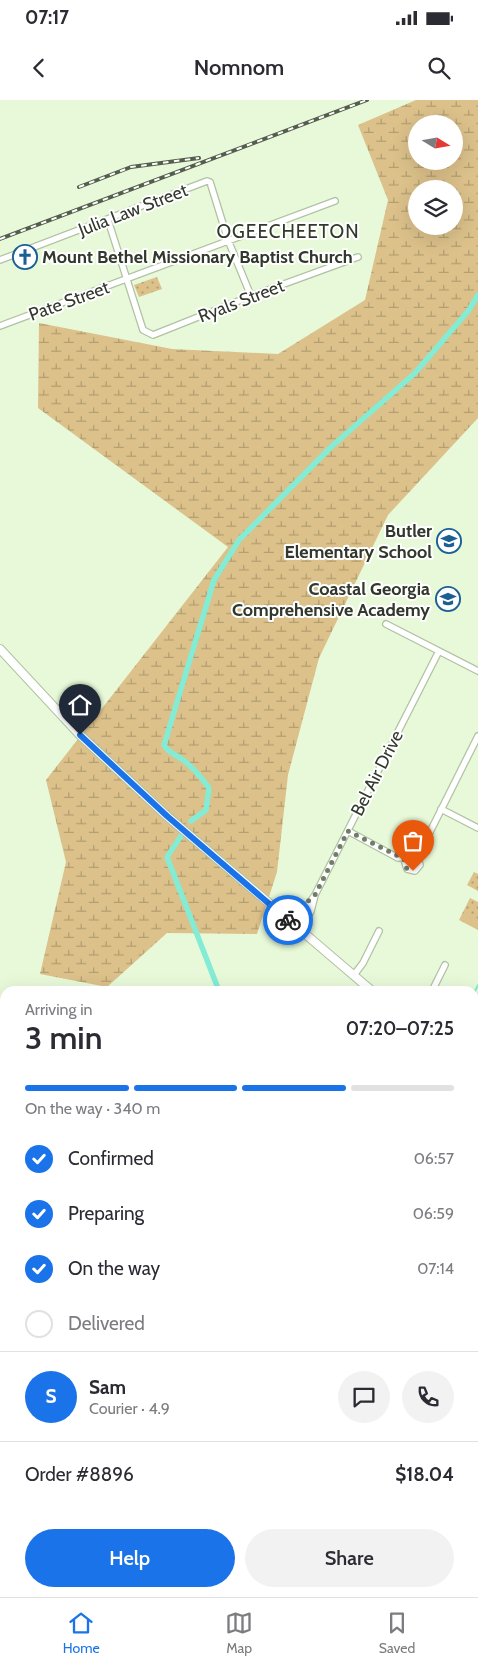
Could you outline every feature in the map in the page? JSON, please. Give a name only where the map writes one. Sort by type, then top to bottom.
[{"type":"street","name":"Julia Law Street","points":[[0,260],[207,181],[210,182],[228,240]]},
{"type":"street","name":"Pate Street","points":[[0,326],[335,201]]},
{"type":"street","points":[[108,220],[128,279]]},
{"type":"street","points":[[228,240],[251,296]]},
{"type":"street","name":"Ryals Street","points":[[128,279],[143,330],[153,335],[251,296],[358,257]]},
{"type":"street","points":[[386,624],[478,671]]},
{"type":"street","points":[[0,650],[88,742],[167,816],[366,986]]},
{"type":"street","name":"Bel Air Drive","points":[[300,931],[310,913],[315,895],[439,651]]},
{"type":"street","points":[[404,859],[417,854],[478,736]]},
{"type":"street","points":[[441,808],[478,828]]},
{"type":"street","points":[[348,831],[404,859],[408,869],[415,871],[420,865],[417,854]]},
{"type":"street","name":"Bel Air Drive","points":[[293,925],[309,900],[315,895]]},
{"type":"street","points":[[354,975],[364,963],[379,931]]},
{"type":"street","points":[[434,986],[445,965]]},
{"type":"green space","points":[[416,100],[478,100],[478,418],[388,515],[319,658],[288,775],[277,872],[257,934],[167,933],[108,986],[40,974],[66,862],[46,780],[228,547],[38,408],[39,323],[172,349],[278,354],[365,300],[388,200],[358,125]]},
{"type":"green space","points":[[157,277],[162,289],[139,297],[134,285]]},
{"type":"green space","points":[[474,872],[478,874],[478,891],[467,885]]},
{"type":"green space","points":[[470,898],[478,902],[478,930],[459,920]]},
{"type":"green space","points":[[467,913],[478,919],[478,929],[463,921]]},
{"type":"waterway","points":[[191,821],[206,810],[209,788],[191,766],[170,752],[164,745],[214,580],[239,540],[331,447],[415,373],[469,310],[478,295]]},
{"type":"waterway","points":[[181,836],[167,857],[217,986]]},
{"type":"railway","points":[[0,239],[367,100]]},
{"type":"railway","points":[[79,187],[131,167],[199,158]]},
{"type":"way so far","points":[[288,920],[293,925],[309,900],[315,895],[348,831],[404,859],[406,868],[413,871]]},
{"type":"place","name":"Mount Bethel Missionary Baptist Church","points":[[25,257]]},
{"type":"place","name":"Butler Elementary School","points":[[449,541]]},
{"type":"place","name":"Coastal Georgia Comprehensive Academy","points":[[448,599]]},
{"type":"district","name":"OGEECHEETON","points":[[288,231]]},
{"type":"route","points":[[80,735],[167,816],[288,920]]}]
